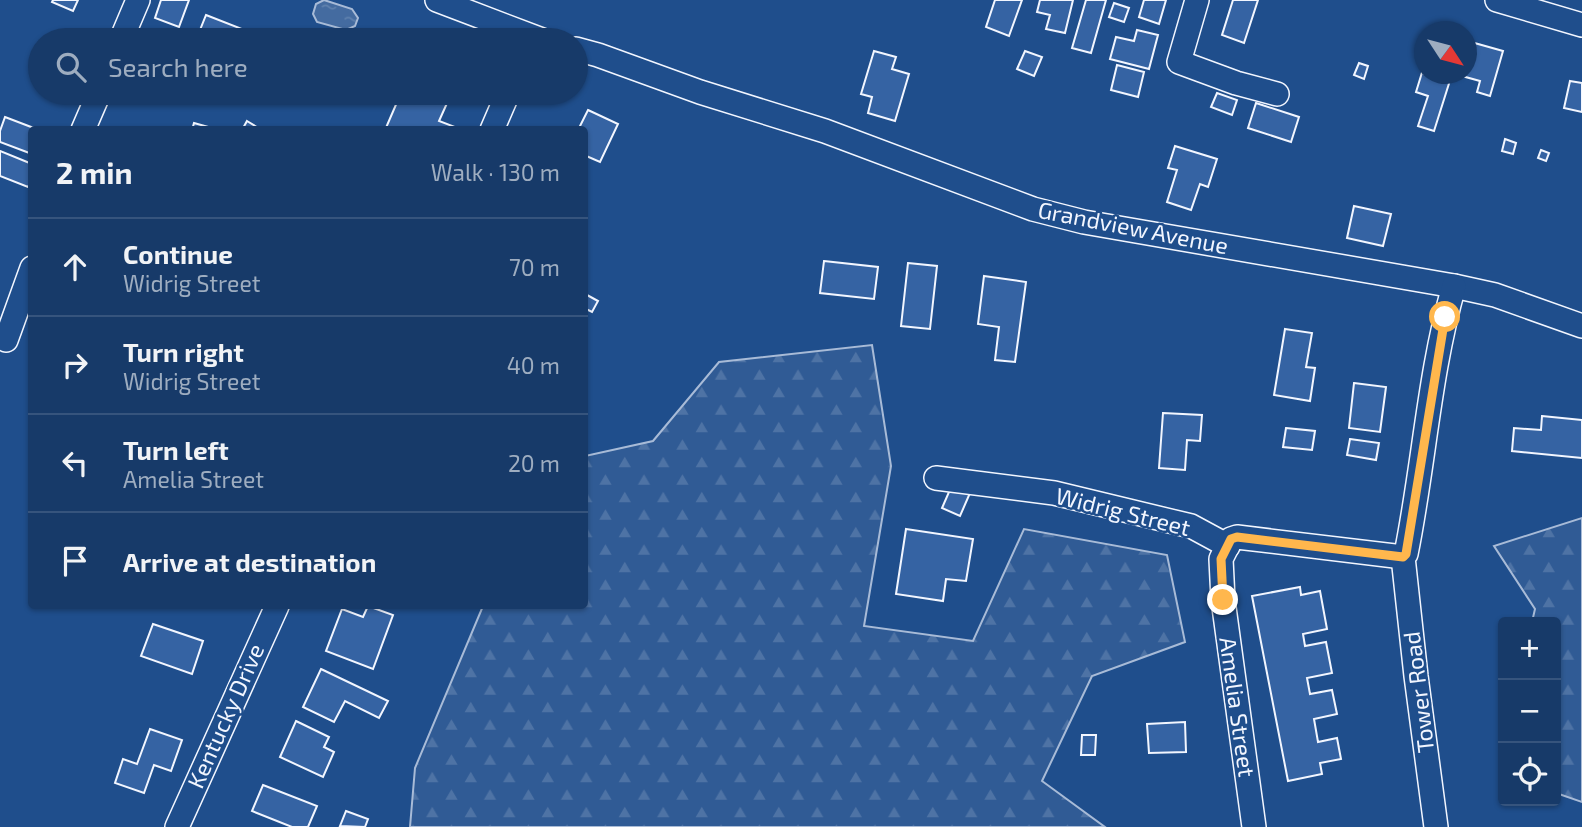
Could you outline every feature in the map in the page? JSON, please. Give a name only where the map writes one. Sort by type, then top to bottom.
[{"type":"street","points":[[126,28],[138,0]]},
{"type":"street","points":[[437,0],[508,28]]},
{"type":"street","points":[[1197,0],[1179,62],[1236,83],[1277,94]]},
{"type":"street","points":[[1497,0],[1582,25]]},
{"type":"street","name":"Grandview Avenue","points":[[588,53],[825,131],[1033,209],[1084,222],[1454,286],[1495,295],[1582,326]]},
{"type":"street","points":[[85,126],[94,105]]},
{"type":"street","points":[[494,126],[503,105]]},
{"type":"street","points":[[6,341],[28,279]]},
{"type":"street","points":[[1228,546],[1231,539],[1237,537],[1403,557],[1406,554],[1445,317],[1454,286]]},
{"type":"street","name":"Widrig Street","points":[[936,478],[1054,493],[1191,526],[1228,546]]},
{"type":"street","name":"Amelia Street","points":[[1228,546],[1221,559],[1223,600],[1254,827]]},
{"type":"street","name":"Tower Road","points":[[1403,557],[1436,827]]},
{"type":"street","name":"Kentucky Drive","points":[[177,827],[275,609]]},
{"type":"green space","points":[[872,345],[891,466],[864,626],[973,641],[1024,529],[1167,555],[1185,642],[1092,676],[1042,781],[1105,827],[410,827],[415,768],[482,609],[588,609],[588,455],[653,441],[719,362]]},
{"type":"green space","points":[[1582,518],[1582,802],[1561,795],[1561,617],[1533,617],[1535,609],[1494,546]]},
{"type":"water","points":[[324,0],[352,9],[358,18],[355,26],[339,28],[317,22],[313,14],[316,4]]},
{"type":"building","points":[[78,0],[73,11],[52,2]]},
{"type":"building","points":[[161,0],[189,0],[179,27],[155,18]]},
{"type":"building","points":[[995,0],[1022,0],[1009,36],[986,27]]},
{"type":"building","points":[[1040,0],[1073,0],[1065,33],[1046,29],[1050,15],[1037,12]]},
{"type":"building","points":[[1086,0],[1106,0],[1091,53],[1072,48]]},
{"type":"building","points":[[1144,0],[1166,0],[1159,24],[1139,17]]},
{"type":"building","points":[[1233,0],[1258,0],[1244,43],[1222,35]]},
{"type":"building","points":[[1114,3],[1129,8],[1124,22],[1109,17]]},
{"type":"building","points":[[206,15],[239,28],[201,28]]},
{"type":"building","points":[[1137,30],[1158,35],[1149,69],[1110,59],[1116,37],[1134,41]]},
{"type":"building","points":[[1477,44],[1503,51],[1490,96],[1477,92],[1480,81],[1477,80]]},
{"type":"building","points":[[874,51],[896,57],[892,69],[909,74],[895,121],[868,113],[872,97],[861,94]]},
{"type":"building","points":[[1025,51],[1042,57],[1034,76],[1017,69]]},
{"type":"building","points":[[1359,63],[1368,66],[1364,79],[1354,75]]},
{"type":"building","points":[[1117,65],[1144,72],[1138,97],[1111,90]]},
{"type":"building","points":[[1570,81],[1582,83],[1582,112],[1564,108]]},
{"type":"building","points":[[1418,84],[1449,84],[1434,131],[1418,126],[1428,96],[1416,92]]},
{"type":"building","points":[[1217,93],[1237,100],[1232,115],[1211,107]]},
{"type":"building","points":[[1256,103],[1299,117],[1291,142],[1248,128]]},
{"type":"building","points":[[396,105],[446,105],[439,121],[452,126],[387,126]]},
{"type":"building","points":[[588,110],[618,124],[600,162],[588,157],[588,126],[580,126]]},
{"type":"building","points":[[5,117],[29,126],[28,152],[0,142],[0,131]]},
{"type":"building","points":[[1505,139],[1516,143],[1513,154],[1502,151]]},
{"type":"building","points":[[1175,146],[1217,159],[1208,187],[1200,184],[1191,210],[1167,202],[1177,170],[1168,168]]},
{"type":"building","points":[[1541,150],[1549,153],[1546,161],[1538,158]]},
{"type":"building","points":[[0,151],[28,162],[28,187],[0,176]]},
{"type":"building","points":[[1354,206],[1391,214],[1383,246],[1347,238]]},
{"type":"building","points":[[824,261],[878,267],[874,299],[820,293]]},
{"type":"building","points":[[908,263],[937,266],[930,329],[901,326]]},
{"type":"building","points":[[984,276],[1026,282],[1015,362],[995,360],[999,327],[978,324]]},
{"type":"building","points":[[588,296],[598,301],[592,312],[588,310]]},
{"type":"building","points":[[1285,329],[1312,333],[1306,367],[1315,368],[1310,401],[1274,395]]},
{"type":"building","points":[[1354,383],[1386,387],[1380,432],[1349,428]]},
{"type":"building","points":[[1163,413],[1202,415],[1200,441],[1187,440],[1185,470],[1159,468]]},
{"type":"building","points":[[1542,416],[1582,420],[1582,458],[1512,451],[1514,428],[1541,430]]},
{"type":"building","points":[[1286,428],[1315,431],[1312,450],[1283,447]]},
{"type":"building","points":[[1350,439],[1379,443],[1376,460],[1347,455]]},
{"type":"building","points":[[952,485],[970,493],[960,516],[942,508]]},
{"type":"building","points":[[906,529],[973,539],[966,581],[946,579],[943,601],[896,594]]},
{"type":"building","points":[[1300,587],[1301,595],[1320,591],[1327,629],[1303,634],[1305,646],[1326,642],[1332,673],[1307,678],[1310,694],[1332,690],[1337,714],[1314,719],[1318,742],[1337,738],[1341,759],[1320,763],[1322,774],[1288,781],[1252,596]]},
{"type":"building","points":[[342,609],[363,617],[367,609],[376,609],[393,615],[373,669],[326,651]]},
{"type":"building","points":[[153,624],[203,641],[192,674],[141,656]]},
{"type":"building","points":[[321,669],[388,701],[379,718],[345,701],[334,722],[303,707]]},
{"type":"building","points":[[296,721],[329,737],[324,747],[334,752],[323,777],[280,757]]},
{"type":"building","points":[[1185,722],[1186,752],[1149,753],[1147,724]]},
{"type":"building","points":[[150,729],[182,740],[171,771],[154,765],[144,793],[115,783],[123,759],[137,764]]},
{"type":"building","points":[[1082,735],[1096,735],[1095,755],[1081,755]]},
{"type":"building","points":[[263,785],[317,806],[308,827],[292,827],[252,811]]},
{"type":"building","points":[[346,811],[368,819],[365,827],[340,826]]},
{"type":"route","points":[[1223,600],[1221,559],[1231,539],[1237,537],[1290,542],[1329,550],[1403,557],[1406,554],[1445,317]]}]
